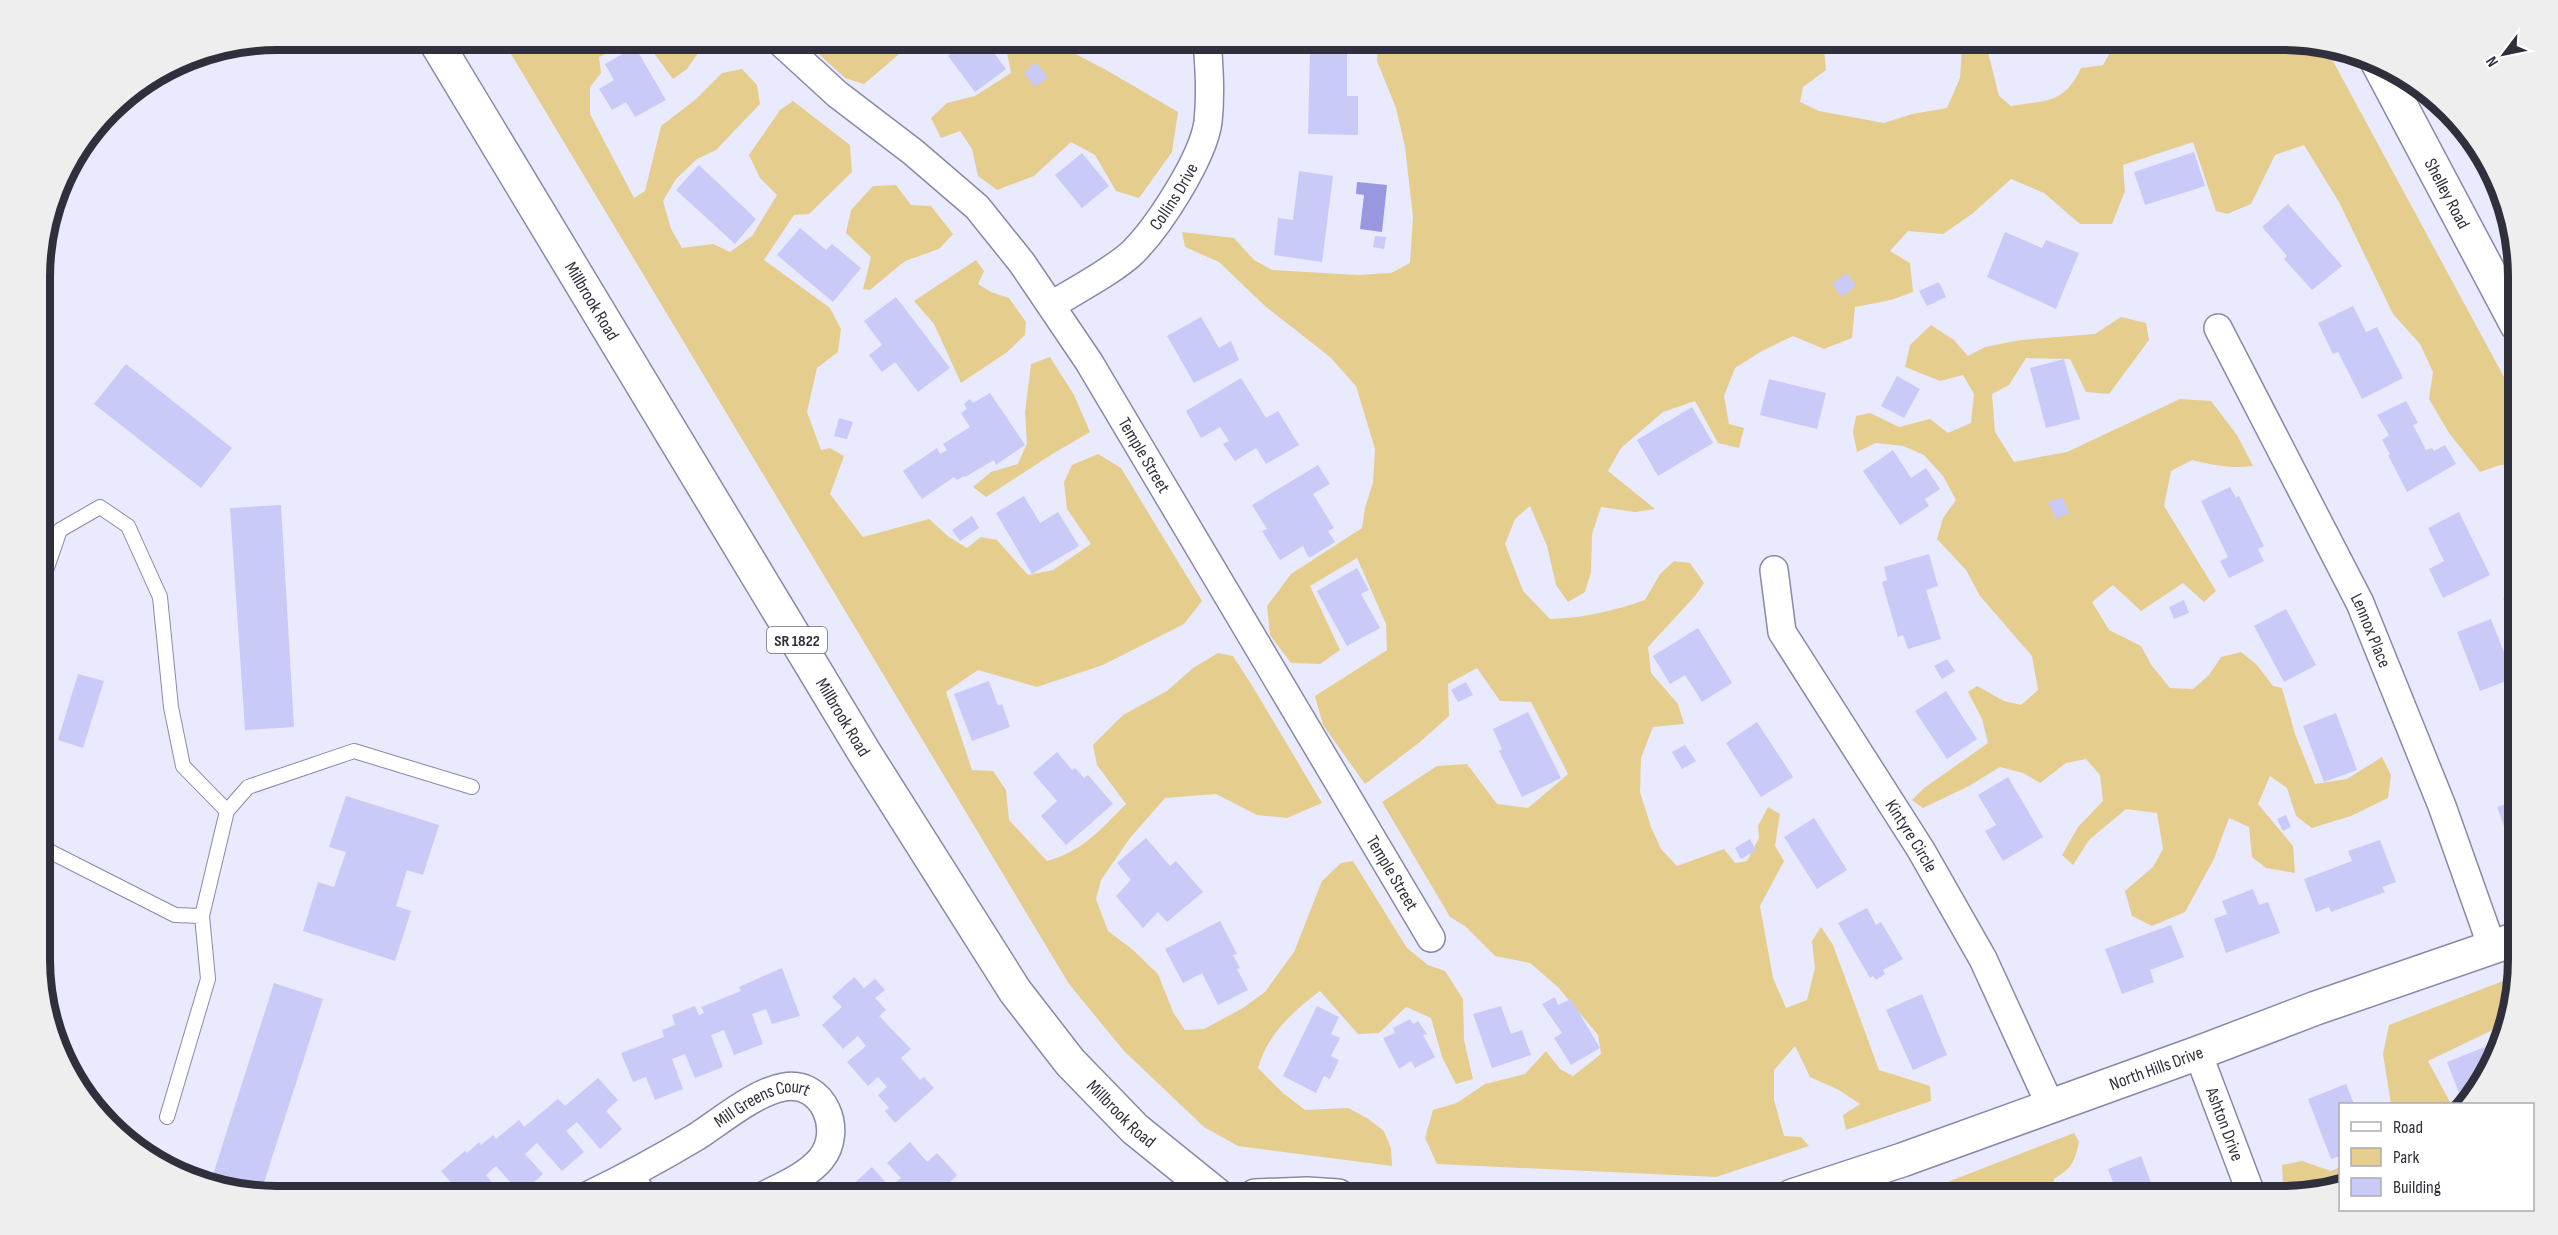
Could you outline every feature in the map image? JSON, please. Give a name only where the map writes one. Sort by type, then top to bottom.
[{"type":"main road","name":"Millbrook Road","points":[[441,50],[864,752],[1015,991],[1070,1062],[1135,1129],[1206,1186]]},
{"type":"main road","name":"Shelley Road","points":[[2384,74],[2508,308]]},
{"type":"main road","name":"North Hills Drive","points":[[1823,1186],[1902,1160],[2316,1008],[2505,942]]},
{"type":"street","name":"Temple Street","points":[[789,50],[837,94],[913,152],[977,207],[1022,262],[1100,381],[1431,938]]},
{"type":"street","name":"Collins Drive","points":[[1052,305],[1132,252],[1176,197],[1205,134],[1208,122],[1209,50]]},
{"type":"street","name":"Lennox Place","points":[[2218,328],[2360,603],[2442,806],[2505,942]]},
{"type":"street","name":"Kintyre Circle","points":[[1774,570],[1782,632],[1921,850],[1983,959],[2050,1107]]},
{"type":"street","name":"Ashton Drive","points":[[2198,1053],[2248,1186]]},
{"type":"street","name":"Mill Greens Court","points":[[637,1185],[763,1095],[784,1087],[801,1087],[817,1094],[826,1110],[831,1129],[830,1146],[820,1161],[781,1186]]},
{"type":"lane","points":[[50,559],[60,530],[100,507],[128,526],[160,597],[171,707],[183,766],[226,811]]},
{"type":"lane","points":[[167,1117],[208,979],[202,916],[226,811],[248,787],[354,751],[472,787]]},
{"type":"lane","points":[[50,852],[175,915],[202,916]]},
{"type":"green space","points":[[509,50],[614,50],[599,57],[601,73],[590,87],[590,114],[634,198],[645,191],[661,126],[695,100],[722,73],[742,69],[757,85],[760,104],[716,150],[697,159],[676,179],[663,201],[671,229],[682,248],[713,244],[730,252],[752,236],[777,195],[760,178],[749,155],[780,110],[793,101],[850,145],[852,172],[809,214],[794,215],[764,260],[830,308],[841,329],[838,352],[817,368],[807,412],[821,450],[830,448],[844,456],[830,494],[863,537],[929,519],[949,537],[967,548],[981,537],[997,540],[1028,575],[1053,570],[1091,544],[1067,509],[1064,482],[1072,465],[1098,454],[1121,468],[1202,601],[1184,624],[1103,665],[1037,687],[978,670],[946,692],[972,770],[993,771],[1006,790],[1009,820],[1047,861],[1060,857],[1090,838],[1126,804],[1097,765],[1093,745],[1123,715],[1167,691],[1193,668],[1218,653],[1233,656],[1322,803],[1287,818],[1257,815],[1216,794],[1165,798],[1130,838],[1101,880],[1096,899],[1108,931],[1133,950],[1158,974],[1173,1012],[1185,1030],[1204,1029],[1243,1008],[1265,992],[1294,952],[1322,881],[1341,863],[1353,861],[1407,948],[1428,965],[1445,971],[1463,999],[1464,1040],[1473,1079],[1456,1084],[1442,1057],[1431,1018],[1406,1007],[1379,1033],[1358,1034],[1320,991],[1300,1007],[1274,1034],[1258,1068],[1283,1093],[1305,1110],[1348,1108],[1367,1118],[1384,1131],[1391,1148],[1392,1166],[1238,1146],[1204,1127],[1124,1051],[1069,984]]},
{"type":"green space","points":[[651,50],[700,50],[687,69],[673,79]]},
{"type":"green space","points":[[814,50],[904,50],[864,84],[845,78]]},
{"type":"green space","points":[[1006,50],[1068,50],[1178,112],[1172,152],[1139,198],[1116,191],[1095,155],[1071,142],[1034,176],[997,190],[978,176],[972,149],[960,131],[941,138],[931,118],[947,103],[975,96],[1011,73]]},
{"type":"green space","points":[[1378,50],[1824,50],[1826,70],[1803,87],[1800,102],[1819,111],[1884,123],[1912,114],[1947,108],[1960,78],[1962,50],[1986,50],[1999,96],[2011,106],[2044,101],[2061,94],[2075,80],[2081,68],[2103,65],[2112,50],[2296,50],[2330,55],[2508,384],[2508,464],[2480,472],[2449,433],[2429,399],[2433,372],[2420,344],[2393,314],[2339,202],[2304,145],[2275,155],[2251,204],[2227,214],[2216,211],[2193,142],[2123,165],[2125,191],[2112,224],[2080,224],[2044,193],[2011,179],[1972,214],[1943,234],[1908,231],[1890,251],[1910,263],[1913,292],[1891,300],[1855,307],[1852,338],[1824,349],[1793,336],[1762,351],[1735,368],[1724,396],[1729,424],[1744,428],[1739,448],[1718,443],[1695,401],[1663,412],[1621,448],[1608,471],[1655,509],[1635,512],[1601,507],[1592,534],[1591,572],[1585,592],[1568,602],[1556,585],[1547,546],[1530,506],[1515,519],[1505,544],[1523,591],[1550,619],[1598,613],[1645,600],[1660,574],[1674,561],[1690,563],[1704,583],[1648,647],[1651,673],[1678,704],[1684,724],[1653,727],[1641,758],[1640,792],[1651,827],[1661,849],[1677,866],[1724,849],[1735,863],[1747,861],[1759,838],[1758,826],[1768,807],[1780,814],[1775,846],[1784,861],[1760,906],[1773,978],[1786,1008],[1807,1000],[1815,968],[1812,941],[1821,927],[1833,945],[1879,1070],[1930,1086],[1931,1101],[1846,1130],[1843,1115],[1860,1104],[1839,1090],[1810,1077],[1795,1046],[1774,1070],[1774,1100],[1784,1136],[1801,1137],[1809,1146],[1716,1177],[1437,1164],[1425,1138],[1433,1110],[1457,1103],[1485,1084],[1525,1074],[1546,1051],[1560,1069],[1573,1076],[1601,1054],[1598,1035],[1558,987],[1530,963],[1495,956],[1465,926],[1450,917],[1382,802],[1437,766],[1467,764],[1497,804],[1528,808],[1568,774],[1531,702],[1500,701],[1477,668],[1448,684],[1449,716],[1420,742],[1365,784],[1323,725],[1315,696],[1387,650],[1386,624],[1357,558],[1310,586],[1340,650],[1320,664],[1291,663],[1270,635],[1267,606],[1291,574],[1362,528],[1373,482],[1375,449],[1356,386],[1330,357],[1265,306],[1219,262],[1185,247],[1182,232],[1234,238],[1254,260],[1272,270],[1358,275],[1391,273],[1410,263],[1413,217],[1405,147],[1396,108],[1377,61]]},
{"type":"green space","points":[[896,185],[911,205],[931,206],[953,234],[939,249],[905,261],[870,290],[863,289],[871,257],[846,233],[851,210],[873,186]]},
{"type":"green space","points":[[976,260],[984,271],[978,284],[991,292],[1009,298],[1026,322],[1025,335],[1006,353],[961,383],[934,324],[914,301]]},
{"type":"green space","points":[[2121,317],[2146,323],[2149,340],[2109,394],[2086,392],[2070,359],[2026,358],[2009,385],[1992,394],[1995,432],[2014,462],[2067,452],[2180,399],[2211,401],[2237,435],[2253,466],[2222,466],[2192,460],[2171,471],[2164,506],[2216,591],[2204,602],[2183,583],[2141,611],[2113,585],[2092,602],[2109,630],[2141,646],[2152,666],[2170,688],[2193,689],[2209,675],[2221,657],[2241,652],[2257,665],[2273,686],[2282,688],[2295,734],[2315,784],[2347,779],[2382,757],[2391,775],[2388,798],[2351,816],[2312,828],[2296,816],[2287,788],[2270,776],[2258,804],[2293,846],[2295,873],[2266,868],[2252,857],[2249,827],[2229,818],[2214,859],[2185,912],[2152,926],[2132,916],[2125,891],[2153,867],[2163,849],[2157,813],[2126,809],[2089,840],[2073,865],[2062,855],[2078,827],[2103,801],[2100,775],[2086,759],[2066,763],[2040,783],[2023,773],[2000,767],[1969,786],[1923,808],[1912,800],[1924,788],[1988,743],[1982,719],[1968,692],[1977,686],[2004,701],[2021,705],[2038,690],[2032,656],[1980,596],[1966,570],[1937,539],[1943,518],[1956,500],[1943,476],[1924,455],[1903,446],[1876,443],[1857,452],[1853,432],[1856,416],[1870,413],[1899,427],[1930,419],[1948,433],[1971,423],[1974,394],[1963,375],[1940,381],[1905,367],[1910,345],[1931,325],[1954,340],[1968,356],[1985,347],[2021,340],[2095,334]]},
{"type":"green space","points":[[1050,357],[1074,395],[1090,432],[986,497],[973,487],[991,472],[1018,464],[1027,443],[1025,413],[1031,364]]},
{"type":"green space","points":[[2503,981],[2507,990],[2497,1028],[2428,1061],[2450,1102],[2462,1097],[2457,1103],[2391,1103],[2383,1054],[2389,1025]]},
{"type":"green space","points":[[2074,1133],[2079,1142],[2072,1164],[2054,1179],[2054,1186],[1937,1186]]},
{"type":"green space","points":[[2302,1161],[2331,1171],[2339,1167],[2339,1178],[2311,1184],[2283,1186],[2282,1165]]},
{"type":"shaded area","points":[[1357,182],[1387,185],[1382,232],[1360,229],[1364,195],[1356,194]]},
{"type":"building","points":[[630,50],[637,50],[666,100],[635,117],[626,102],[612,110],[599,89],[614,80],[605,64]]},
{"type":"building","points":[[956,50],[992,50],[1006,69],[975,92],[948,56]]},
{"type":"building","points":[[1903,50],[1933,50],[1933,52],[1903,52]]},
{"type":"building","points":[[1310,52],[1347,53],[1347,96],[1358,96],[1358,135],[1308,134]]},
{"type":"building","points":[[1035,62],[1048,77],[1035,87],[1024,73]]},
{"type":"building","points":[[2194,152],[2205,186],[2145,205],[2134,172]]},
{"type":"building","points":[[1082,153],[1109,186],[1082,208],[1055,175]]},
{"type":"building","points":[[699,165],[756,219],[735,244],[676,190]]},
{"type":"building","points":[[1299,171],[1333,176],[1322,262],[1274,255],[1278,218],[1293,220]]},
{"type":"building","points":[[2288,204],[2342,266],[2312,290],[2284,259],[2287,256],[2262,227]]},
{"type":"building","points":[[800,228],[826,250],[832,244],[861,268],[833,302],[777,255]]},
{"type":"building","points":[[2005,232],[2042,248],[2046,240],[2079,253],[2056,309],[1987,277]]},
{"type":"building","points":[[1375,236],[1386,237],[1384,249],[1373,247]]},
{"type":"building","points":[[1847,273],[1856,286],[1842,297],[1832,284]]},
{"type":"building","points":[[1939,282],[1946,297],[1927,306],[1919,291]]},
{"type":"building","points":[[896,297],[950,368],[918,392],[895,362],[882,372],[869,355],[882,345],[864,321]]},
{"type":"building","points":[[2353,306],[2366,332],[2377,327],[2403,378],[2362,399],[2338,352],[2333,354],[2318,323]]},
{"type":"building","points":[[1201,317],[1219,348],[1231,341],[1239,360],[1194,383],[1167,336]]},
{"type":"building","points":[[2064,359],[2080,419],[2046,428],[2030,368]]},
{"type":"building","points":[[126,364],[232,448],[201,488],[94,404]]},
{"type":"building","points":[[1897,376],[1920,389],[1904,418],[1881,406]]},
{"type":"building","points":[[1241,378],[1266,418],[1278,411],[1299,445],[1266,464],[1256,448],[1235,461],[1223,444],[1229,441],[1220,427],[1201,438],[1186,411]]},
{"type":"building","points":[[1769,379],[1826,393],[1817,429],[1760,415]]},
{"type":"building","points":[[990,393],[1025,445],[996,465],[994,460],[965,477],[957,480],[954,477],[922,499],[903,471],[937,448],[940,454],[947,450],[943,444],[970,427],[961,413],[967,409],[964,404],[970,399],[973,403]]},
{"type":"building","points":[[2406,401],[2418,423],[2413,425],[2426,450],[2432,448],[2434,451],[2445,445],[2456,464],[2407,492],[2382,440],[2389,435],[2377,415]]},
{"type":"building","points":[[1692,407],[1713,443],[1658,476],[1637,440]]},
{"type":"building","points":[[839,418],[853,422],[847,439],[834,436]]},
{"type":"building","points":[[1893,450],[1911,478],[1926,468],[1940,489],[1925,499],[1929,506],[1900,525],[1863,471]]},
{"type":"building","points":[[1318,465],[1330,484],[1313,494],[1334,528],[1328,531],[1335,542],[1309,558],[1303,546],[1280,560],[1262,531],[1267,529],[1252,505]]},
{"type":"building","points":[[2230,487],[2236,498],[2239,496],[2264,546],[2258,549],[2264,561],[2229,578],[2220,561],[2228,557],[2201,501]]},
{"type":"building","points":[[1024,496],[1040,523],[1058,512],[1079,546],[1032,574],[996,513]]},
{"type":"building","points":[[2062,497],[2069,513],[2056,519],[2048,502]]},
{"type":"building","points":[[281,505],[294,727],[245,730],[230,508]]},
{"type":"building","points":[[2459,512],[2490,575],[2443,598],[2429,569],[2444,561],[2428,528]]},
{"type":"building","points":[[972,516],[979,528],[960,541],[952,530]]},
{"type":"building","points":[[1929,554],[1938,586],[1926,590],[1941,639],[1908,649],[1903,635],[1898,637],[1882,582],[1887,580],[1884,567]]},
{"type":"building","points":[[1357,568],[1369,590],[1361,594],[1380,628],[1347,646],[1317,591]]},
{"type":"building","points":[[2508,596],[2508,609],[2503,598]]},
{"type":"building","points":[[2184,600],[2189,613],[2174,619],[2169,607]]},
{"type":"building","points":[[2286,609],[2316,665],[2284,682],[2254,626]]},
{"type":"building","points":[[2491,619],[2508,663],[2508,680],[2480,691],[2457,632]]},
{"type":"building","points":[[1698,628],[1732,683],[1702,702],[1685,675],[1670,684],[1653,656]]},
{"type":"building","points":[[1947,659],[1955,671],[1942,679],[1934,666]]},
{"type":"building","points":[[78,674],[104,681],[83,748],[58,740]]},
{"type":"building","points":[[989,681],[998,706],[1002,704],[1010,727],[972,741],[954,694]]},
{"type":"building","points":[[1466,682],[1473,695],[1458,702],[1451,690]]},
{"type":"building","points":[[1946,691],[1977,739],[1947,759],[1915,711]]},
{"type":"building","points":[[1528,712],[1561,778],[1522,797],[1499,751],[1502,749],[1493,729]]},
{"type":"building","points":[[2336,713],[2357,770],[2324,782],[2303,726]]},
{"type":"building","points":[[1757,722],[1793,777],[1761,797],[1726,743]]},
{"type":"building","points":[[1685,745],[1696,761],[1682,769],[1672,752]]},
{"type":"building","points":[[1057,752],[1072,770],[1075,768],[1084,778],[1088,775],[1113,804],[1066,845],[1041,816],[1057,801],[1033,773]]},
{"type":"building","points":[[2008,777],[2043,837],[2003,861],[1985,831],[1996,825],[1978,795]]},
{"type":"building","points":[[346,796],[439,825],[423,875],[407,870],[396,906],[411,911],[395,961],[303,931],[318,882],[334,887],[346,852],[329,847]]},
{"type":"building","points":[[2508,803],[2508,837],[2497,807]]},
{"type":"building","points":[[2286,815],[2291,827],[2283,831],[2277,819]]},
{"type":"building","points":[[1814,818],[1847,870],[1817,889],[1784,837]]},
{"type":"building","points":[[1146,838],[1170,866],[1176,861],[1203,892],[1167,922],[1158,912],[1143,928],[1116,896],[1131,880],[1117,863]]},
{"type":"building","points":[[1750,839],[1756,850],[1741,859],[1735,848]]},
{"type":"building","points":[[2380,840],[2396,882],[2382,887],[2385,892],[2331,912],[2329,907],[2316,912],[2304,879],[2352,861],[2348,851]]},
{"type":"building","points":[[2253,889],[2259,905],[2268,902],[2280,933],[2226,953],[2214,919],[2227,914],[2222,901]]},
{"type":"building","points":[[1867,908],[1876,925],[1881,922],[1903,959],[1883,970],[1885,974],[1876,980],[1873,976],[1870,978],[1838,923]]},
{"type":"building","points":[[1220,921],[1237,954],[1233,955],[1240,968],[1237,969],[1248,990],[1218,1005],[1202,973],[1183,983],[1165,949]]},
{"type":"building","points":[[2171,925],[2184,957],[2150,970],[2154,982],[2122,994],[2105,949]]},
{"type":"building","points":[[782,968],[800,1016],[772,1024],[766,1009],[752,1014],[763,1044],[734,1055],[724,1030],[711,1035],[723,1067],[695,1078],[685,1054],[672,1059],[683,1089],[655,1100],[646,1077],[633,1082],[621,1053],[664,1037],[662,1030],[675,1025],[672,1015],[695,1006],[699,1015],[704,1013],[701,1007],[741,991],[739,987]]},
{"type":"building","points":[[854,977],[864,988],[875,979],[885,990],[875,998],[886,1010],[879,1016],[911,1049],[901,1058],[920,1080],[924,1077],[934,1088],[895,1123],[885,1111],[889,1108],[878,1095],[887,1087],[878,1077],[868,1086],[847,1062],[866,1046],[858,1036],[843,1049],[822,1025],[842,1007],[832,997]]},
{"type":"building","points":[[274,983],[323,999],[263,1185],[213,1176]]},
{"type":"building","points":[[1922,994],[1947,1055],[1913,1070],[1886,1010]]},
{"type":"building","points":[[1555,997],[1558,1005],[1571,999],[1600,1048],[1571,1065],[1554,1038],[1562,1033],[1542,1004]]},
{"type":"building","points":[[1317,1006],[1339,1017],[1331,1034],[1340,1038],[1331,1056],[1339,1060],[1330,1079],[1324,1076],[1316,1093],[1283,1076]]},
{"type":"building","points":[[1501,1006],[1511,1034],[1522,1030],[1531,1055],[1492,1068],[1473,1014]]},
{"type":"building","points":[[1410,1019],[1413,1024],[1418,1021],[1427,1034],[1423,1035],[1435,1057],[1415,1068],[1411,1061],[1399,1069],[1383,1038],[1395,1033],[1393,1028]]},
{"type":"building","points":[[2491,1044],[2467,1090],[2459,1093],[2447,1062]]},
{"type":"building","points":[[598,1078],[618,1100],[606,1111],[622,1129],[600,1149],[577,1122],[566,1131],[584,1152],[562,1171],[537,1143],[525,1154],[543,1174],[530,1186],[514,1186],[496,1166],[486,1175],[495,1186],[454,1186],[441,1171],[465,1151],[467,1153],[479,1142],[481,1145],[493,1135],[496,1139],[519,1120],[524,1127],[558,1099],[565,1106]]},
{"type":"building","points":[[2346,1084],[2354,1103],[2339,1103],[2339,1156],[2331,1159],[2308,1099]]},
{"type":"building","points":[[910,1142],[927,1162],[937,1153],[957,1175],[948,1186],[891,1186],[901,1178],[887,1163]]},
{"type":"building","points":[[2141,1156],[2152,1186],[2114,1186],[2108,1169]]},
{"type":"building","points":[[872,1167],[889,1186],[851,1186]]}]
